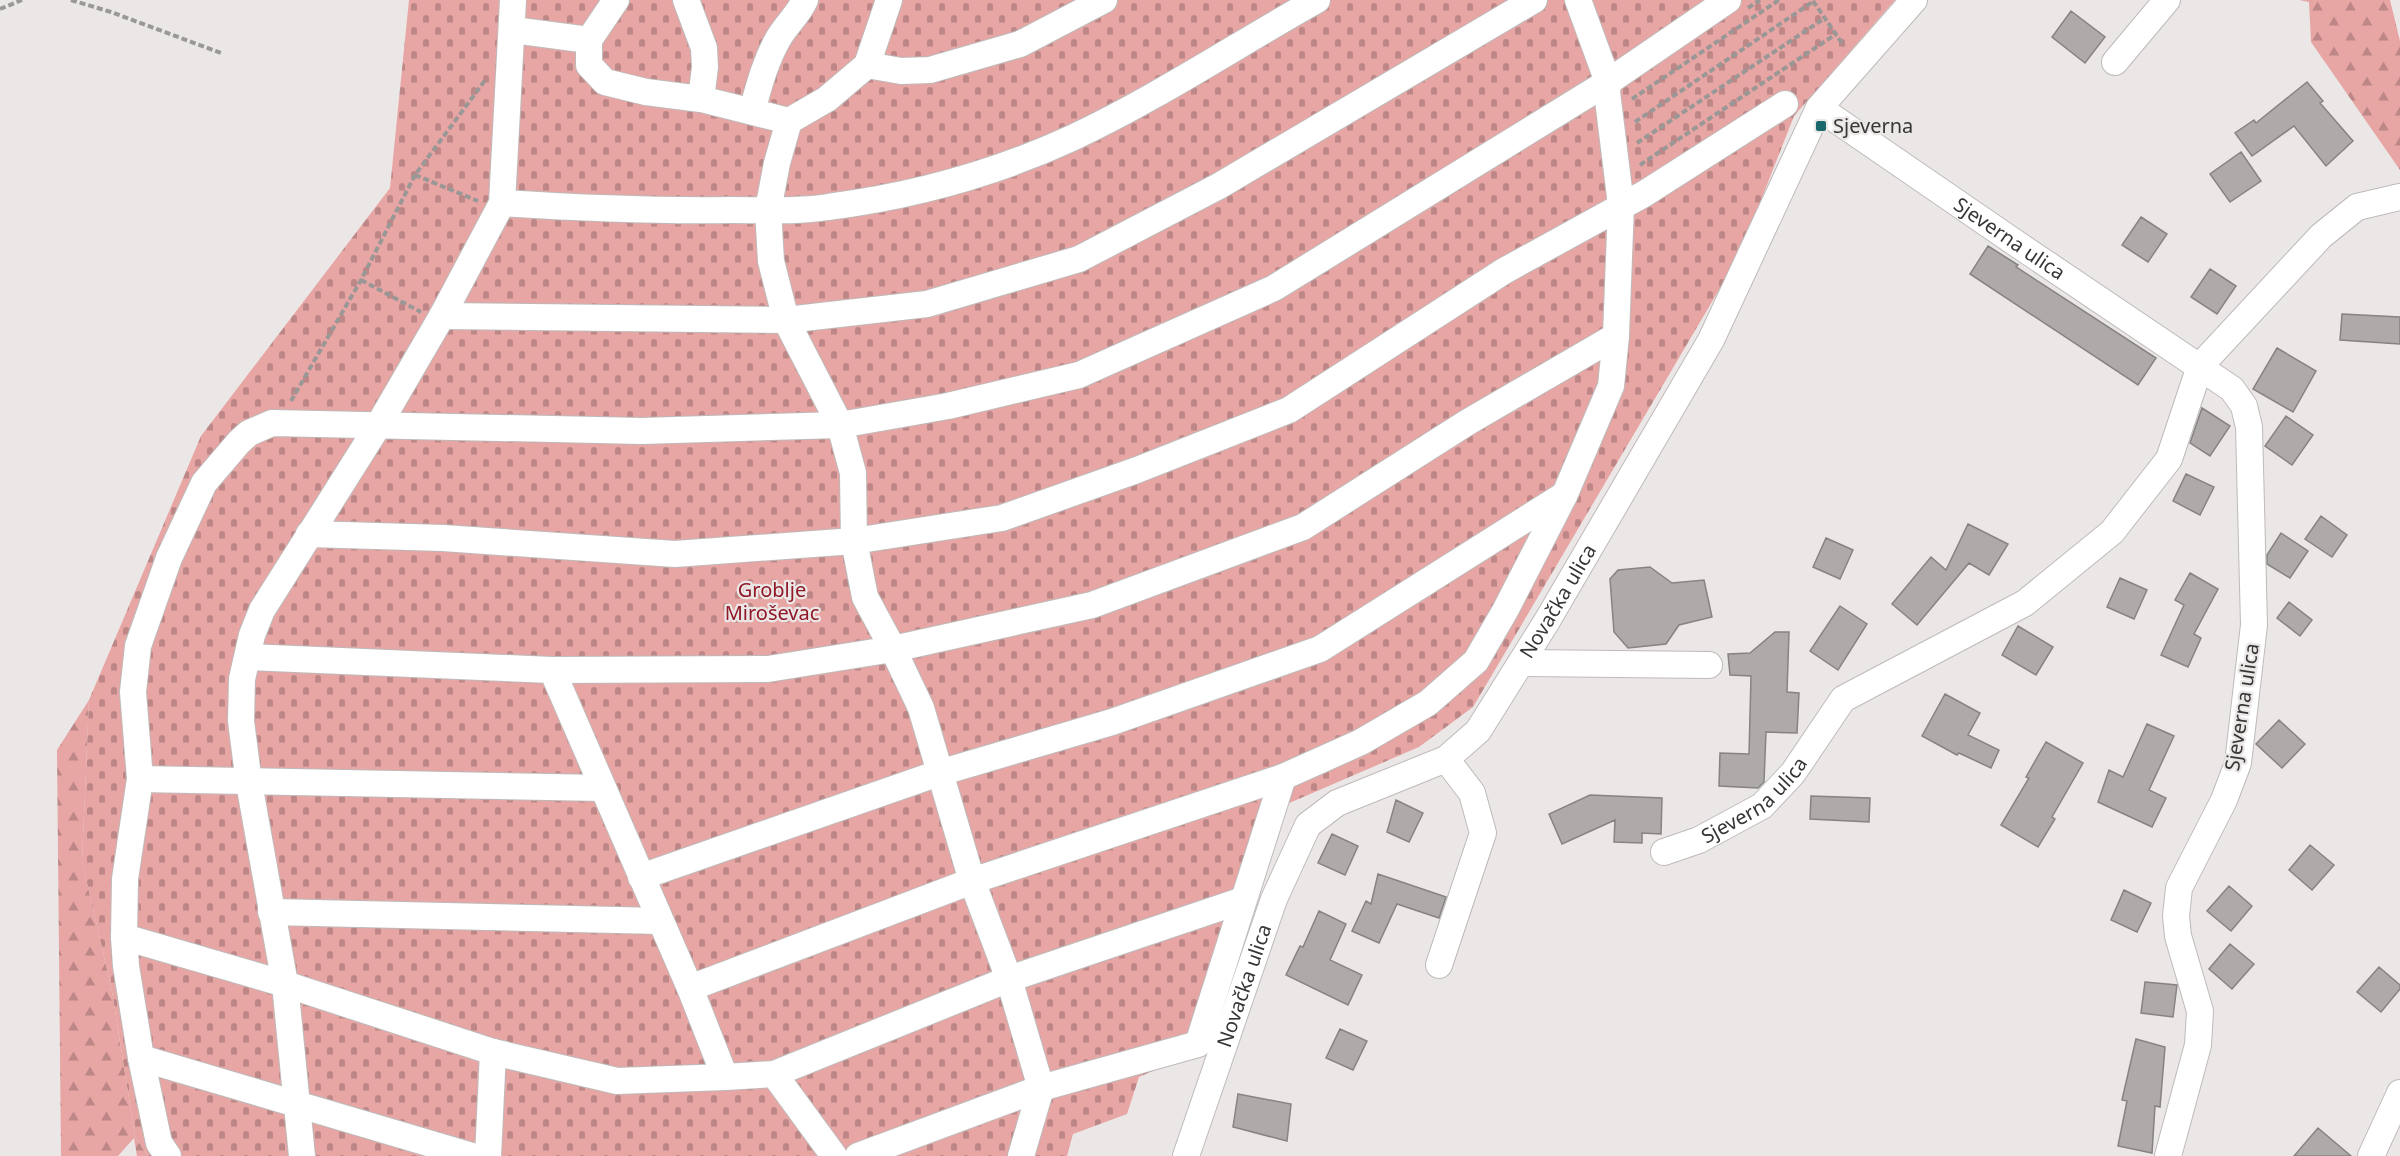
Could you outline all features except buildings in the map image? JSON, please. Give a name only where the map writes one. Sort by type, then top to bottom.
[{"type":"street","points":[[302,1156],[285,984],[249,783],[241,721],[242,679],[252,635],[262,610],[378,426],[440,318],[500,206],[513,30],[513,0]]},
{"type":"street","points":[[616,0],[589,40],[590,65],[605,82],[646,92],[701,99],[789,121]]},
{"type":"street","points":[[686,0],[704,48],[705,68],[701,99]]},
{"type":"street","points":[[752,111],[770,53],[798,14],[805,0]]},
{"type":"street","points":[[889,0],[867,65],[827,99],[789,121],[777,163],[768,210],[771,261],[786,320],[840,425],[853,473],[854,541],[865,597],[921,708],[972,881],[1008,979],[1041,1088],[1021,1156]]},
{"type":"street","points":[[867,65],[901,71],[930,70],[1020,44],[1104,0]]},
{"type":"street","points":[[500,206],[678,211],[826,208],[903,195],[951,183],[1025,158],[1072,138],[1197,72],[1317,0]]},
{"type":"street","points":[[440,318],[786,320],[927,304],[1079,259],[1220,186],[1534,0]]},
{"type":"street","points":[[690,988],[972,881],[1283,777],[1361,742],[1428,703],[1476,660],[1506,609],[1565,494],[1611,386],[1616,336],[1621,205],[1607,92],[1608,82],[1578,0]]},
{"type":"street","points":[[168,1156],[159,1143],[141,1058],[126,966],[124,937],[125,879],[140,779],[133,693],[138,646],[169,558],[204,483],[249,434],[272,423],[642,431],[840,425],[948,406],[1079,375],[1274,288],[1608,82],[1728,0]]},
{"type":"street","name":"Novačka ulica","points":[[1186,1156],[1274,899],[1308,825],[1337,803],[1446,759],[1478,731],[1547,621],[1711,340],[1819,108],[1914,0]]},
{"type":"street","points":[[2115,62],[2167,0]]},
{"type":"street","points":[[513,30],[589,40]]},
{"type":"street","points":[[309,534],[443,538],[675,554],[854,541],[1002,518],[1137,470],[1288,410],[1504,271],[1644,194],[1785,104]]},
{"type":"street","name":"Sjeverna ulica","points":[[1819,108],[2200,366],[2232,389],[2244,406],[2249,427],[2254,625],[2238,763],[2224,800],[2179,888],[2176,916],[2178,936],[2200,1011],[2198,1046],[2168,1156]]},
{"type":"street","name":"Sjeverna ulica","points":[[1664,852],[1699,840],[1762,806],[1793,773],[1843,699],[2025,603],[2112,532],[2169,459],[2200,366],[2321,236],[2357,207],[2400,197]]},
{"type":"street","points":[[248,657],[552,670],[768,669],[893,649],[1092,605],[1303,527],[1468,422],[1616,336]]},
{"type":"street","points":[[641,877],[939,773],[1112,722],[1320,649],[1565,494]]},
{"type":"street","points":[[1521,663],[1709,665]]},
{"type":"street","points":[[552,670],[690,988],[725,1077]]},
{"type":"street","points":[[1439,965],[1483,833],[1472,793],[1446,759]]},
{"type":"street","points":[[858,1156],[1041,1088],[1198,1044],[1283,777]]},
{"type":"street","points":[[140,779],[249,783],[603,788]]},
{"type":"street","points":[[124,937],[285,984],[494,1052],[617,1081],[774,1074],[1008,979],[1244,900]]},
{"type":"street","points":[[271,912],[660,921]]},
{"type":"street","points":[[488,1156],[494,1052]]},
{"type":"street","points":[[141,1058],[472,1156]]},
{"type":"street","points":[[774,1074],[834,1156]]},
{"type":"street","points":[[2371,1156],[2400,1093]]},
{"type":"path","points":[[0,9],[22,0]]},
{"type":"path","points":[[71,0],[111,12],[221,53]]},
{"type":"path","points":[[1632,99],[1779,0]]},
{"type":"path","points":[[1635,122],[1813,1],[1844,46]]},
{"type":"path","points":[[1637,143],[1825,18]]},
{"type":"path","points":[[1640,165],[1836,34]]},
{"type":"path","points":[[278,423],[361,280],[415,175],[491,73]]},
{"type":"path","points":[[415,175],[500,206]]},
{"type":"path","points":[[361,280],[440,318]]},
{"type":"green space","name":"Groblje Miroševac","points":[[409,0],[1895,0],[1794,116],[1739,256],[1473,707],[1419,747],[1287,804],[1210,1046],[1139,1077],[1127,1114],[1073,1134],[1067,1156],[148,1156],[135,1137],[112,991],[82,861],[89,700],[201,436],[390,188]]},
{"type":"green space","points":[[2299,0],[2390,0],[2400,41],[2400,170],[2311,42],[2309,2]]},
{"type":"green space","points":[[89,700],[82,861],[112,991],[135,1137],[148,1156],[137,1156],[134,1138],[118,1156],[61,1156],[57,750]]},
{"type":"place","name":"Sjeverna","points":[[1821,126]]}]
